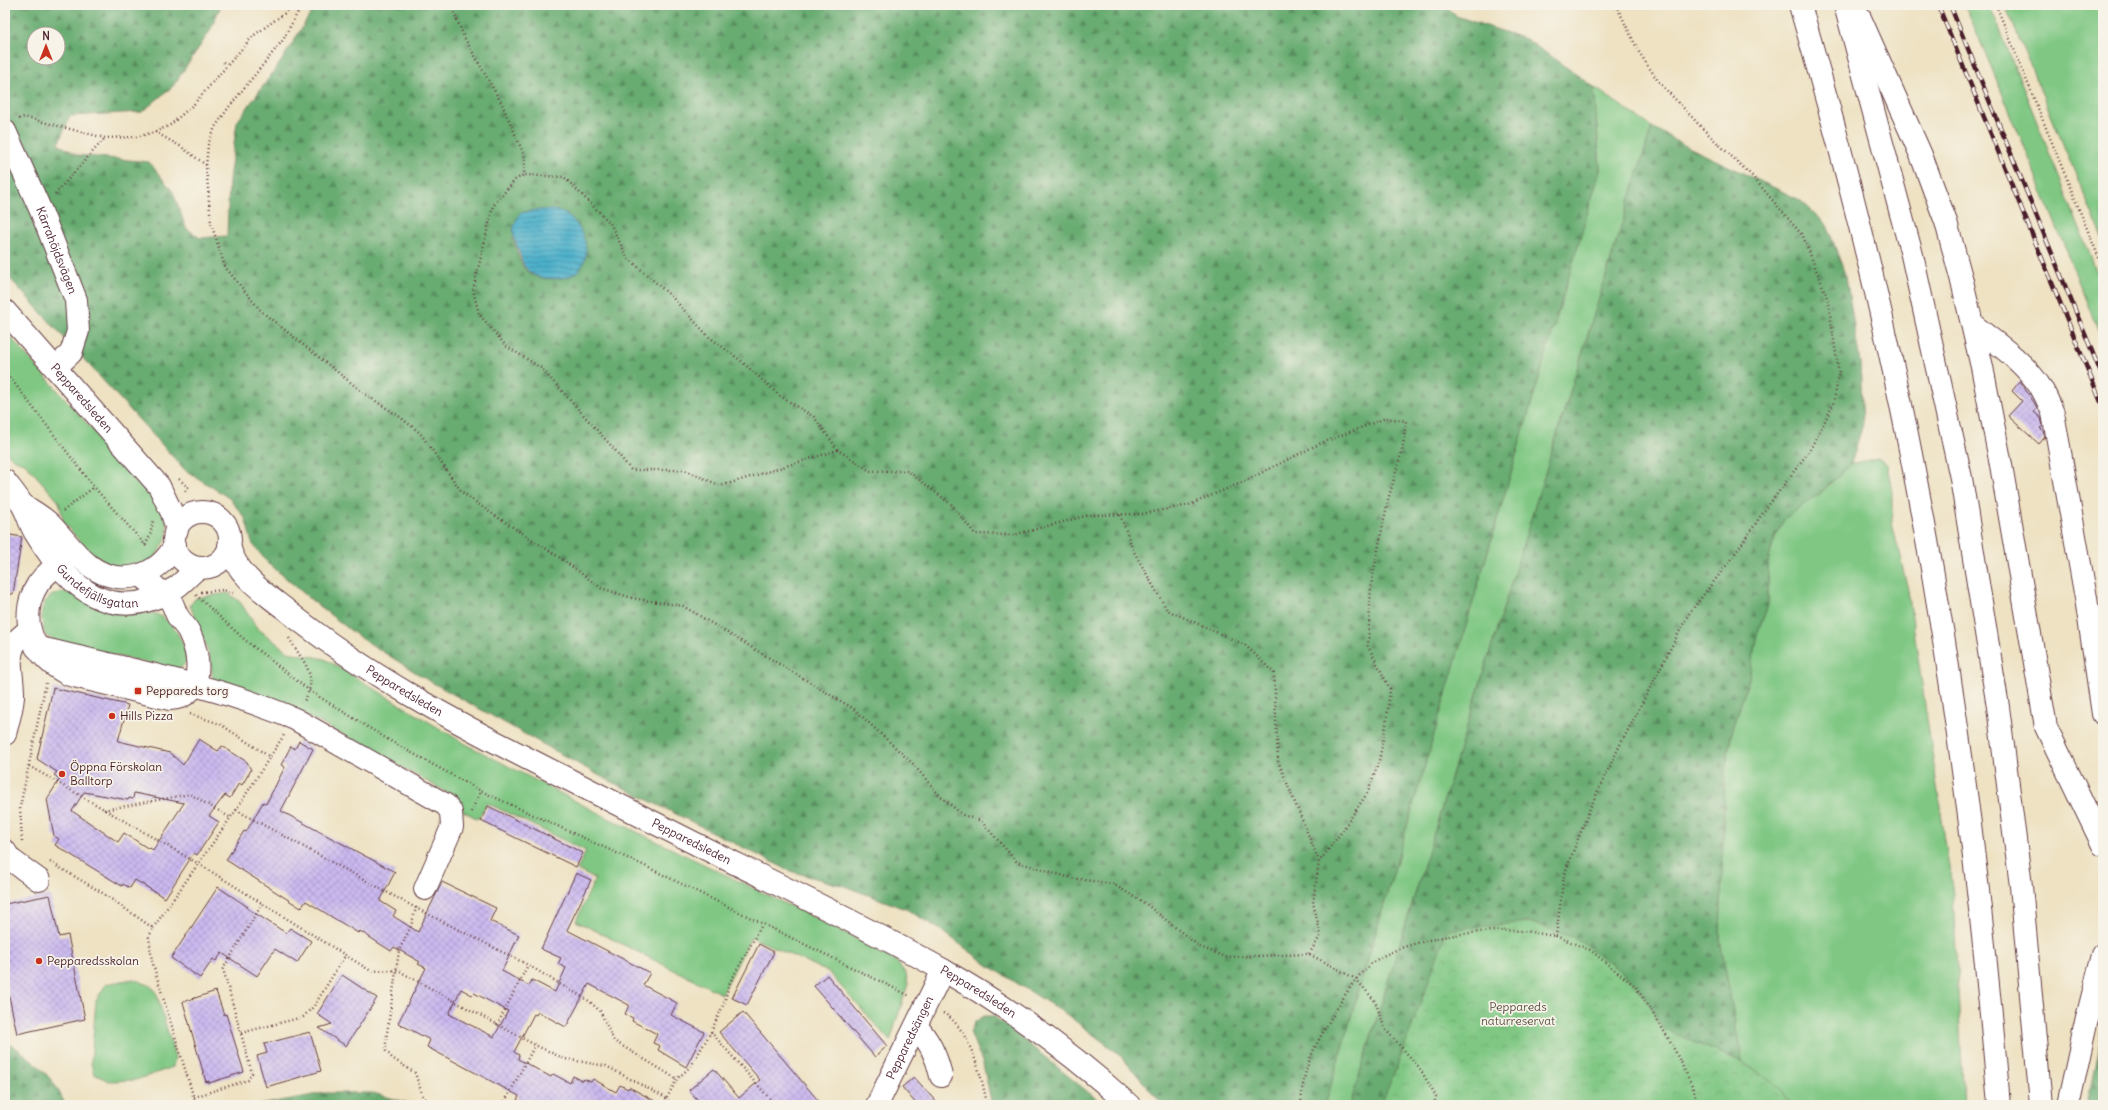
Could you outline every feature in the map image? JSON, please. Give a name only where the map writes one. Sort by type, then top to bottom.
[{"type":"main road","points":[[1800,5],[1827,96],[1870,266],[1917,486],[1955,713],[1980,896],[1998,1105]]},
{"type":"main road","points":[[1845,5],[1912,254],[1961,478],[2001,730],[2021,886],[2041,1105]]},
{"type":"main road","points":[[1854,5],[1921,155],[1946,222],[1973,325],[2001,465],[2046,727],[2103,845]]},
{"type":"main road","name":"Kärrahöjdsvägen","points":[[11,125],[41,210],[76,300],[78,331],[71,353],[55,368]]},
{"type":"main road","name":"Pepparedsleden","points":[[5,311],[159,486],[172,513],[176,538]]},
{"type":"main road","points":[[1973,325],[2002,346],[2023,367],[2040,386],[2053,413],[2086,598],[2103,714]]},
{"type":"main road","name":"Gundefjällsgatan","points":[[5,481],[23,505],[35,533],[66,558],[90,566],[114,577],[128,578],[142,576],[152,571],[169,556],[176,538]]},
{"type":"main road","name":"Pepparedsleden","points":[[159,486],[188,504],[210,514]]},
{"type":"main road","points":[[193,514],[210,514],[222,521],[227,528],[230,537],[229,546],[221,560],[202,568],[183,560],[176,538],[185,519],[193,514]]},
{"type":"main road","name":"Pepparedsleden","points":[[229,546],[243,588]]},
{"type":"main road","points":[[66,558],[48,572],[32,597],[28,610],[33,638],[49,663],[58,670],[70,675],[170,699],[184,696],[195,686],[197,659],[194,644],[188,630],[177,616],[172,604],[142,576]]},
{"type":"main road","name":"Gundefjällsgatan","points":[[66,558],[78,586],[97,598],[114,603],[130,604],[162,594],[175,588],[202,568]]},
{"type":"main road","name":"Pepparedsleden","points":[[202,568],[243,588],[301,622],[343,652],[419,701],[519,754],[943,970],[1023,1019],[1057,1044],[1129,1105]]},
{"type":"main road","points":[[5,734],[12,699],[10,656],[14,643],[21,635],[33,638]]},
{"type":"main road","points":[[195,686],[271,709],[294,719],[446,805],[451,812],[452,827],[420,899]]},
{"type":"main road","points":[[7,855],[44,871]]},
{"type":"main road","points":[[2068,1105],[2087,1018],[2103,955]]},
{"type":"main road","name":"Pepparedsängen","points":[[877,1105],[943,970]]},
{"type":"main road","points":[[916,1026],[933,1049],[941,1076]]},
{"type":"path","points":[[11,125],[24,117],[105,138],[136,137],[155,132],[170,125],[194,105],[227,64],[253,36],[297,5],[299,10],[283,40],[228,107],[215,127],[208,145],[206,166],[211,223],[225,267],[261,311],[364,394],[400,417],[420,433],[462,492],[488,511],[559,556],[601,588],[632,598],[683,606],[854,709],[913,764],[940,796],[963,815],[981,822],[1017,862],[1071,878],[1113,884],[1146,904],[1200,947],[1226,957],[1309,954],[1356,979],[1375,1001],[1385,1029],[1419,1067],[1436,1096],[1434,1105]]},
{"type":"path","points":[[451,5],[464,37],[502,104],[525,157],[524,175]]},
{"type":"path","points":[[1556,936],[1564,875],[1591,806],[1618,749],[1688,614],[1732,558],[1764,510],[1810,450],[1834,405],[1839,374],[1828,300],[1803,236],[1752,176],[1704,130],[1658,81],[1639,52],[1616,5]]},
{"type":"path","points":[[1996,5],[2103,268]]},
{"type":"path","points":[[223,62],[227,64]]},
{"type":"path","points":[[155,132],[180,146],[206,166]]},
{"type":"path","points":[[41,210],[105,138]]},
{"type":"path","points":[[838,450],[721,486],[685,470],[631,470],[615,450],[541,368],[506,346],[478,314],[473,290],[493,206],[515,180],[524,175],[564,177],[610,223],[627,257],[672,297],[708,336],[740,360],[780,396],[814,417],[838,450],[870,471],[908,470],[952,505],[975,534],[1014,535],[1089,515],[1142,514],[1189,506],[1243,482],[1319,444],[1386,418],[1406,421],[1403,448],[1388,500],[1370,585],[1368,646],[1390,689],[1381,754],[1368,792],[1319,862],[1313,903],[1321,935],[1309,954]]},
{"type":"path","points":[[5,371],[94,486],[162,563]]},
{"type":"path","points":[[1120,514],[1134,552],[1167,610],[1245,645],[1274,673],[1278,761],[1319,862]]},
{"type":"path","points":[[243,588],[202,591],[195,594],[245,640],[310,691],[392,742],[481,791],[645,866],[762,925],[946,1014],[958,1026],[977,1065],[987,1105]]},
{"type":"path","points":[[196,1105],[152,961],[149,937],[153,928],[231,818],[294,719],[310,691],[311,676],[288,636]]},
{"type":"path","points":[[7,855],[23,846],[20,807],[48,678]]},
{"type":"path","points":[[29,766],[199,864],[371,971],[397,970],[535,1045],[564,1059],[606,1066],[666,1098],[672,1105]]},
{"type":"path","points":[[104,810],[190,794],[231,818]]},
{"type":"path","points":[[236,810],[420,899],[589,1001],[600,1011],[614,1041],[677,1079]]},
{"type":"path","points":[[44,871],[101,892],[153,928]]},
{"type":"path","points":[[420,899],[411,926],[399,951],[386,1040],[386,1051],[392,1058],[415,1073],[424,1097],[435,1105]]},
{"type":"path","points":[[194,1097],[248,1080],[252,1073],[223,969],[262,904]]},
{"type":"path","points":[[663,1105],[677,1079],[691,1066],[711,1032],[725,1001],[729,984],[762,925]]},
{"type":"path","points":[[1301,1105],[1307,1062],[1338,1007],[1356,979],[1372,963],[1407,944],[1467,934],[1522,931],[1556,936],[1590,950],[1636,987],[1669,1040],[1691,1083],[1699,1105]]},
{"type":"path","points":[[241,1033],[303,1017],[314,1006],[345,956]]},
{"type":"path","points":[[497,1025],[528,965]]},
{"type":"path","points":[[711,1032],[775,1105]]},
{"type":"path","points":[[502,1105],[535,1045]]},
{"type":"green space","points":[[5,5],[221,5],[210,31],[173,86],[142,112],[70,116],[58,144],[77,155],[149,162],[173,192],[186,228],[200,238],[227,236],[229,180],[237,122],[282,60],[316,5],[1443,5],[1456,16],[1526,39],[1594,87],[1600,170],[1325,1105],[1163,1105],[1119,1054],[1066,1014],[988,965],[941,930],[906,909],[844,886],[790,871],[600,776],[426,679],[358,636],[315,603],[266,561],[252,543],[245,518],[229,498],[185,470],[5,273]],"holes":[[[512,237],[571,276],[552,279],[533,275],[527,271],[521,263]]]},
{"type":"green space","points":[[1965,5],[1989,5],[1996,20],[2103,287],[2103,343],[2023,143]]},
{"type":"green space","points":[[2005,5],[2103,5],[2103,240]]},
{"type":"green space","points":[[1594,87],[1652,127],[1350,1105],[1325,1105],[1600,170]]},
{"type":"green space","points":[[1652,127],[1682,144],[1800,200],[1827,225],[1846,277],[1860,362],[1863,424],[1851,464],[1821,492],[1784,519],[1774,539],[1768,562],[1768,605],[1757,634],[1749,678],[1732,732],[1725,772],[1720,940],[1750,1105],[1350,1105]]},
{"type":"green space","points":[[5,331],[162,508],[167,525],[166,537],[151,563],[129,570],[107,564],[84,546],[64,523],[59,502],[26,464],[13,459],[5,451]]},
{"type":"green space","points":[[1878,458],[1887,465],[1892,492],[1892,523],[1908,590],[1953,894],[1964,1105],[1750,1105],[1720,940],[1724,772],[1732,732],[1749,678],[1757,634],[1768,605],[1768,562],[1774,539],[1784,519],[1821,492],[1851,464]]},
{"type":"green space","points":[[62,592],[78,594],[126,613],[151,613],[159,615],[171,625],[176,632],[183,647],[186,662],[179,670],[59,643],[46,636],[42,622],[42,609],[48,598]]},
{"type":"green space","points":[[228,593],[240,602],[257,628],[288,652],[325,659],[462,742],[606,817],[842,931],[896,961],[906,974],[908,984],[890,1041],[828,972],[751,937],[722,994],[576,921],[595,879],[577,870],[586,851],[487,803],[478,819],[463,811],[457,798],[317,721],[213,684],[211,662],[202,634],[190,605],[196,598]]},
{"type":"green space","name":"Peppareds naturreservat","points":[[1529,922],[1577,939],[1633,981],[1665,1030],[1744,1063],[1782,1089],[1791,1105],[1381,1105],[1402,1054],[1447,930]]},
{"type":"green space","points":[[133,979],[149,985],[156,991],[175,1057],[173,1067],[136,1080],[109,1081],[94,1074],[91,1063],[96,1001],[106,984]]},
{"type":"green space","points":[[2103,1015],[2103,1053],[2097,1054]]},
{"type":"green space","points":[[984,1016],[993,1016],[1004,1024],[1104,1105],[992,1105],[983,1064],[970,1032],[975,1022]]},
{"type":"green space","points":[[5,1041],[24,1053],[41,1068],[55,1085],[65,1105],[5,1105]]},
{"type":"green space","points":[[2103,1053],[2103,1105],[2087,1105],[2097,1054]]},
{"type":"green space","points":[[324,1093],[373,1093],[416,1105],[259,1105]]},
{"type":"water","points":[[536,210],[555,210],[568,216],[577,225],[584,237],[586,250],[584,262],[577,272],[564,278],[545,278],[533,274],[524,266],[514,236],[514,226],[520,213]]},
{"type":"building","points":[[2020,381],[2037,408],[2034,412],[2041,418],[2043,426],[2040,428],[2045,437],[2039,444],[2008,416],[2022,401],[2012,391]]},
{"type":"building","points":[[5,534],[22,537],[13,594],[5,594]]},
{"type":"building","points":[[53,688],[128,705],[118,741],[170,753],[183,765],[199,739],[218,751],[222,746],[247,762],[251,770],[242,785],[239,783],[230,798],[225,795],[209,816],[219,822],[197,855],[194,853],[165,898],[135,880],[130,888],[123,884],[122,886],[55,845],[59,839],[54,836],[47,799],[60,779],[54,775],[57,772],[37,759]],"holes":[[[84,792],[128,800],[129,798],[133,799],[134,793],[184,803],[153,850],[124,833],[118,842],[72,811]]]},
{"type":"building","points":[[299,741],[313,749],[281,811],[395,872],[380,901],[396,911],[393,916],[418,932],[442,882],[496,908],[490,921],[519,935],[502,971],[529,986],[532,980],[555,992],[566,968],[558,964],[561,958],[541,949],[576,873],[591,880],[567,930],[650,973],[643,985],[677,1003],[671,1015],[704,1032],[686,1067],[658,1050],[660,1046],[653,1043],[657,1034],[632,1021],[633,1018],[625,1014],[629,1005],[589,984],[566,1027],[538,1012],[536,1015],[534,1014],[514,1052],[519,1055],[518,1059],[551,1077],[553,1074],[570,1083],[573,1076],[583,1081],[584,1079],[591,1082],[593,1079],[616,1092],[620,1085],[628,1089],[629,1087],[662,1105],[527,1105],[517,1100],[519,1096],[427,1047],[430,1040],[398,1023],[426,968],[418,964],[420,962],[394,947],[391,951],[360,931],[358,933],[306,901],[301,908],[226,860],[244,831],[246,832],[263,802],[266,804],[285,767],[281,765],[291,746],[295,749]],"holes":[[[461,989],[472,995],[474,993],[508,1011],[494,1037],[449,1014]]]},
{"type":"building","points":[[488,806],[583,853],[576,867],[481,821]]},
{"type":"building","points":[[218,887],[286,933],[290,928],[311,941],[297,963],[275,949],[257,976],[222,953],[216,961],[213,959],[200,978],[171,958]]},
{"type":"building","name":"Pepparedsskolan","points":[[50,895],[59,937],[68,935],[85,1019],[17,1034],[5,977],[5,904]]},
{"type":"building","points":[[759,944],[774,952],[747,1005],[732,998]]},
{"type":"building","points":[[342,975],[377,998],[346,1046],[319,1028],[332,1024],[317,1014]]},
{"type":"building","points":[[827,975],[887,1046],[875,1057],[814,986]]},
{"type":"building","points":[[216,991],[224,1015],[226,1014],[244,1072],[209,1083],[209,1081],[206,1082],[183,1002]]},
{"type":"building","points":[[743,1012],[822,1105],[702,1105],[689,1090],[714,1069],[739,1098],[760,1080],[719,1032]]},
{"type":"building","points":[[310,1032],[321,1071],[266,1087],[257,1056],[267,1053],[264,1044]]},
{"type":"building","points":[[914,1077],[939,1105],[917,1105],[902,1087]]},
{"type":"railway","points":[[1938,5],[2103,407]]},
{"type":"railway","points":[[1950,5],[2103,378]]},
{"type":"place","name":"Peppareds torg","points":[[138,691]]},
{"type":"place","name":"Hills Pizza","points":[[112,716]]},
{"type":"place","name":"Öppna Förskolan Balltorp","points":[[62,774]]},
{"type":"place","name":"Pepparedsskolan","points":[[39,961]]}]
